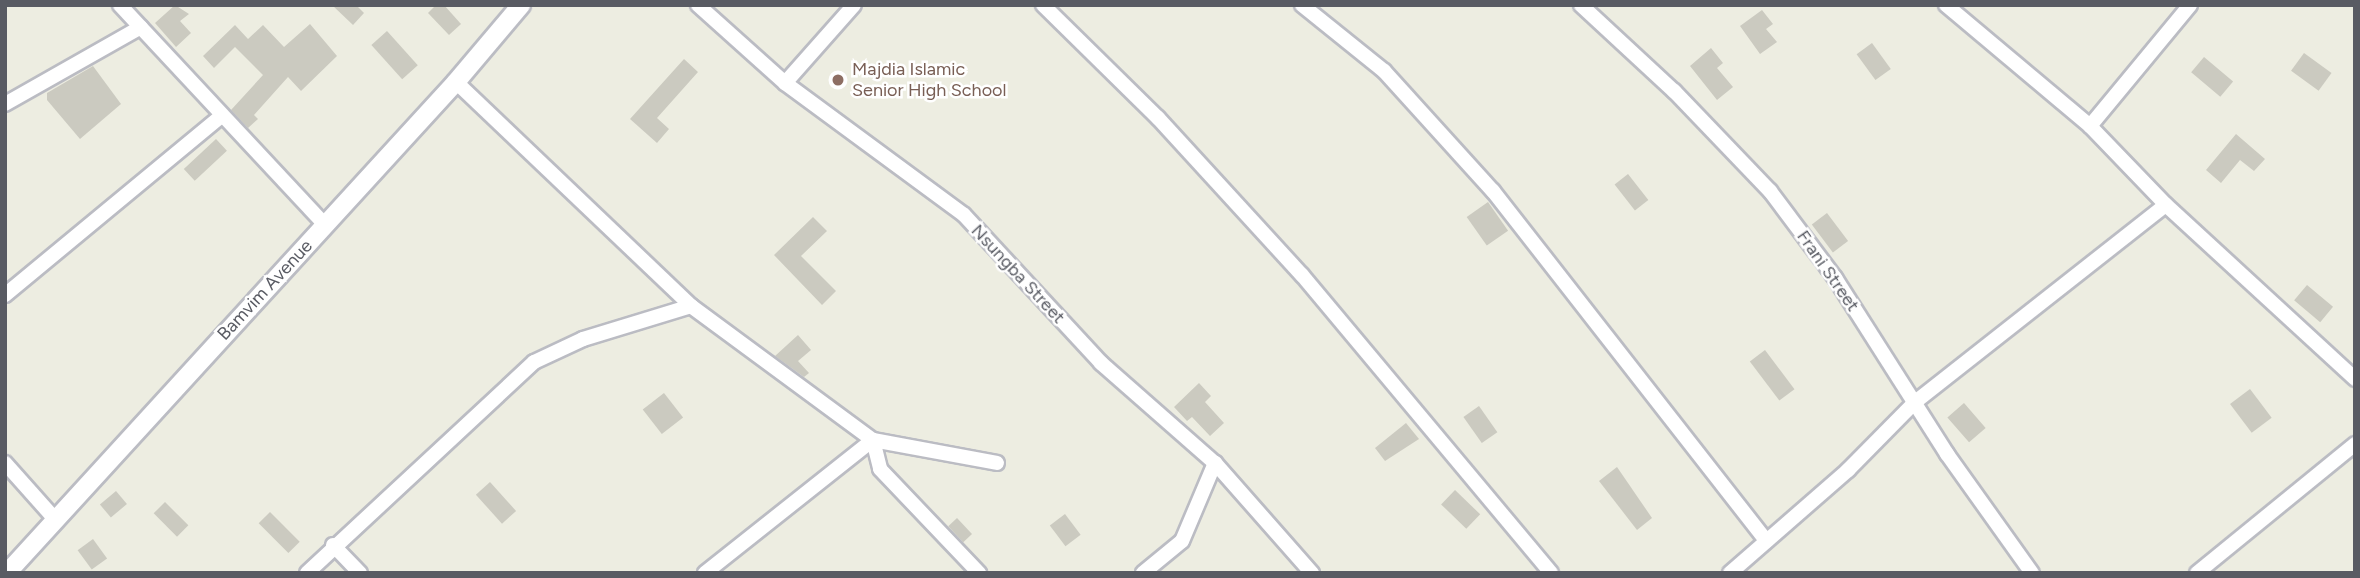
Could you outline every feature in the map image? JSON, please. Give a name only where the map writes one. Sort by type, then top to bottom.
[{"type":"street","points":[[120,5],[220,117],[325,225]]},
{"type":"street","name":"Bamvim Avenue","points":[[7,573],[54,518],[456,82],[521,5]]},
{"type":"street","name":"Nsungba Street","points":[[698,5],[785,83],[964,215],[1101,363],[1215,463],[1311,573]]},
{"type":"street","points":[[785,83],[854,5]]},
{"type":"street","points":[[1043,5],[1158,118],[1302,275],[1551,573]]},
{"type":"street","points":[[1303,5],[1384,71],[1493,191],[1766,541]]},
{"type":"street","name":"Frani Street","points":[[1581,5],[1674,91],[1770,191],[1835,278],[1914,403],[2032,573]]},
{"type":"street","points":[[1946,5],[2091,126],[2166,205],[2355,379]]},
{"type":"street","points":[[2091,126],[2190,5]]},
{"type":"street","points":[[5,104],[141,27]]},
{"type":"street","points":[[456,82],[691,306],[873,440],[997,463]]},
{"type":"street","points":[[5,295],[220,117]]},
{"type":"street","points":[[1730,573],[1848,470],[1914,403],[2166,205]]},
{"type":"street","points":[[307,573],[333,545],[534,362],[583,339],[691,306]]},
{"type":"street","points":[[705,573],[873,440]]},
{"type":"street","points":[[873,440],[880,469],[979,573]]},
{"type":"street","points":[[2197,573],[2355,443]]},
{"type":"street","points":[[5,463],[54,518]]},
{"type":"street","points":[[1143,573],[1182,541],[1215,463]]},
{"type":"street","points":[[333,545],[360,573]]},
{"type":"building","points":[[175,5],[189,14],[180,21],[191,33],[176,47],[155,23]]},
{"type":"building","points":[[332,5],[356,5],[364,13],[353,25]]},
{"type":"building","points":[[436,5],[444,5],[461,24],[449,35],[428,13]]},
{"type":"building","points":[[1762,10],[1773,24],[1766,29],[1777,42],[1760,54],[1740,26]]},
{"type":"building","points":[[310,24],[337,56],[301,91],[288,77],[254,115],[258,119],[248,128],[231,110],[263,75],[235,47],[214,68],[203,56],[235,25],[248,39],[263,25],[284,47]]},
{"type":"building","points":[[387,31],[418,65],[402,79],[371,45]]},
{"type":"building","points":[[1872,43],[1891,69],[1875,80],[1857,54]]},
{"type":"building","points":[[1711,48],[1723,63],[1717,68],[1733,87],[1717,100],[1690,66]]},
{"type":"building","points":[[2304,53],[2332,73],[2319,91],[2291,71]]},
{"type":"building","points":[[2204,57],[2233,81],[2220,97],[2191,72]]},
{"type":"building","points":[[684,59],[698,72],[657,118],[669,129],[657,143],[630,119]]},
{"type":"building","points":[[93,66],[121,104],[80,139],[47,100],[47,93]]},
{"type":"building","points":[[2236,134],[2265,159],[2254,171],[2240,160],[2221,183],[2206,170]]},
{"type":"building","points":[[216,139],[227,151],[195,181],[184,169]]},
{"type":"building","points":[[1628,174],[1648,200],[1635,210],[1615,184]]},
{"type":"building","points":[[1488,202],[1508,231],[1487,246],[1467,217]]},
{"type":"building","points":[[1827,213],[1848,241],[1833,252],[1812,224]]},
{"type":"building","points":[[813,217],[827,231],[801,256],[836,291],[822,305],[774,255]]},
{"type":"building","points":[[2307,285],[2333,307],[2320,322],[2294,300]]},
{"type":"building","points":[[798,335],[811,350],[798,361],[809,373],[804,377],[775,356]]},
{"type":"building","points":[[1765,350],[1794,389],[1779,401],[1750,361]]},
{"type":"building","points":[[1199,383],[1211,396],[1205,402],[1224,423],[1210,436],[1192,417],[1187,421],[1174,407]]},
{"type":"building","points":[[2250,389],[2272,418],[2252,433],[2230,404]]},
{"type":"building","points":[[664,393],[683,417],[662,434],[643,410]]},
{"type":"building","points":[[1964,403],[1986,428],[1969,442],[1947,417]]},
{"type":"building","points":[[1479,406],[1497,432],[1482,443],[1463,417]]},
{"type":"building","points":[[1406,423],[1419,439],[1385,461],[1375,448]]},
{"type":"building","points":[[1617,467],[1652,518],[1637,530],[1599,481]]},
{"type":"building","points":[[490,482],[516,511],[502,524],[476,495]]},
{"type":"building","points":[[1455,490],[1480,514],[1466,529],[1441,504]]},
{"type":"building","points":[[116,491],[127,504],[111,518],[100,504]]},
{"type":"building","points":[[165,502],[188,525],[177,537],[154,513]]},
{"type":"building","points":[[270,512],[300,542],[288,553],[259,523]]},
{"type":"building","points":[[1065,514],[1081,535],[1065,546],[1050,525]]},
{"type":"building","points":[[957,518],[972,534],[963,542],[948,526]]},
{"type":"building","points":[[93,539],[107,558],[92,570],[78,550]]},
{"type":"place","name":"Majdia Islamic Senior High School","points":[[838,80]]}]
